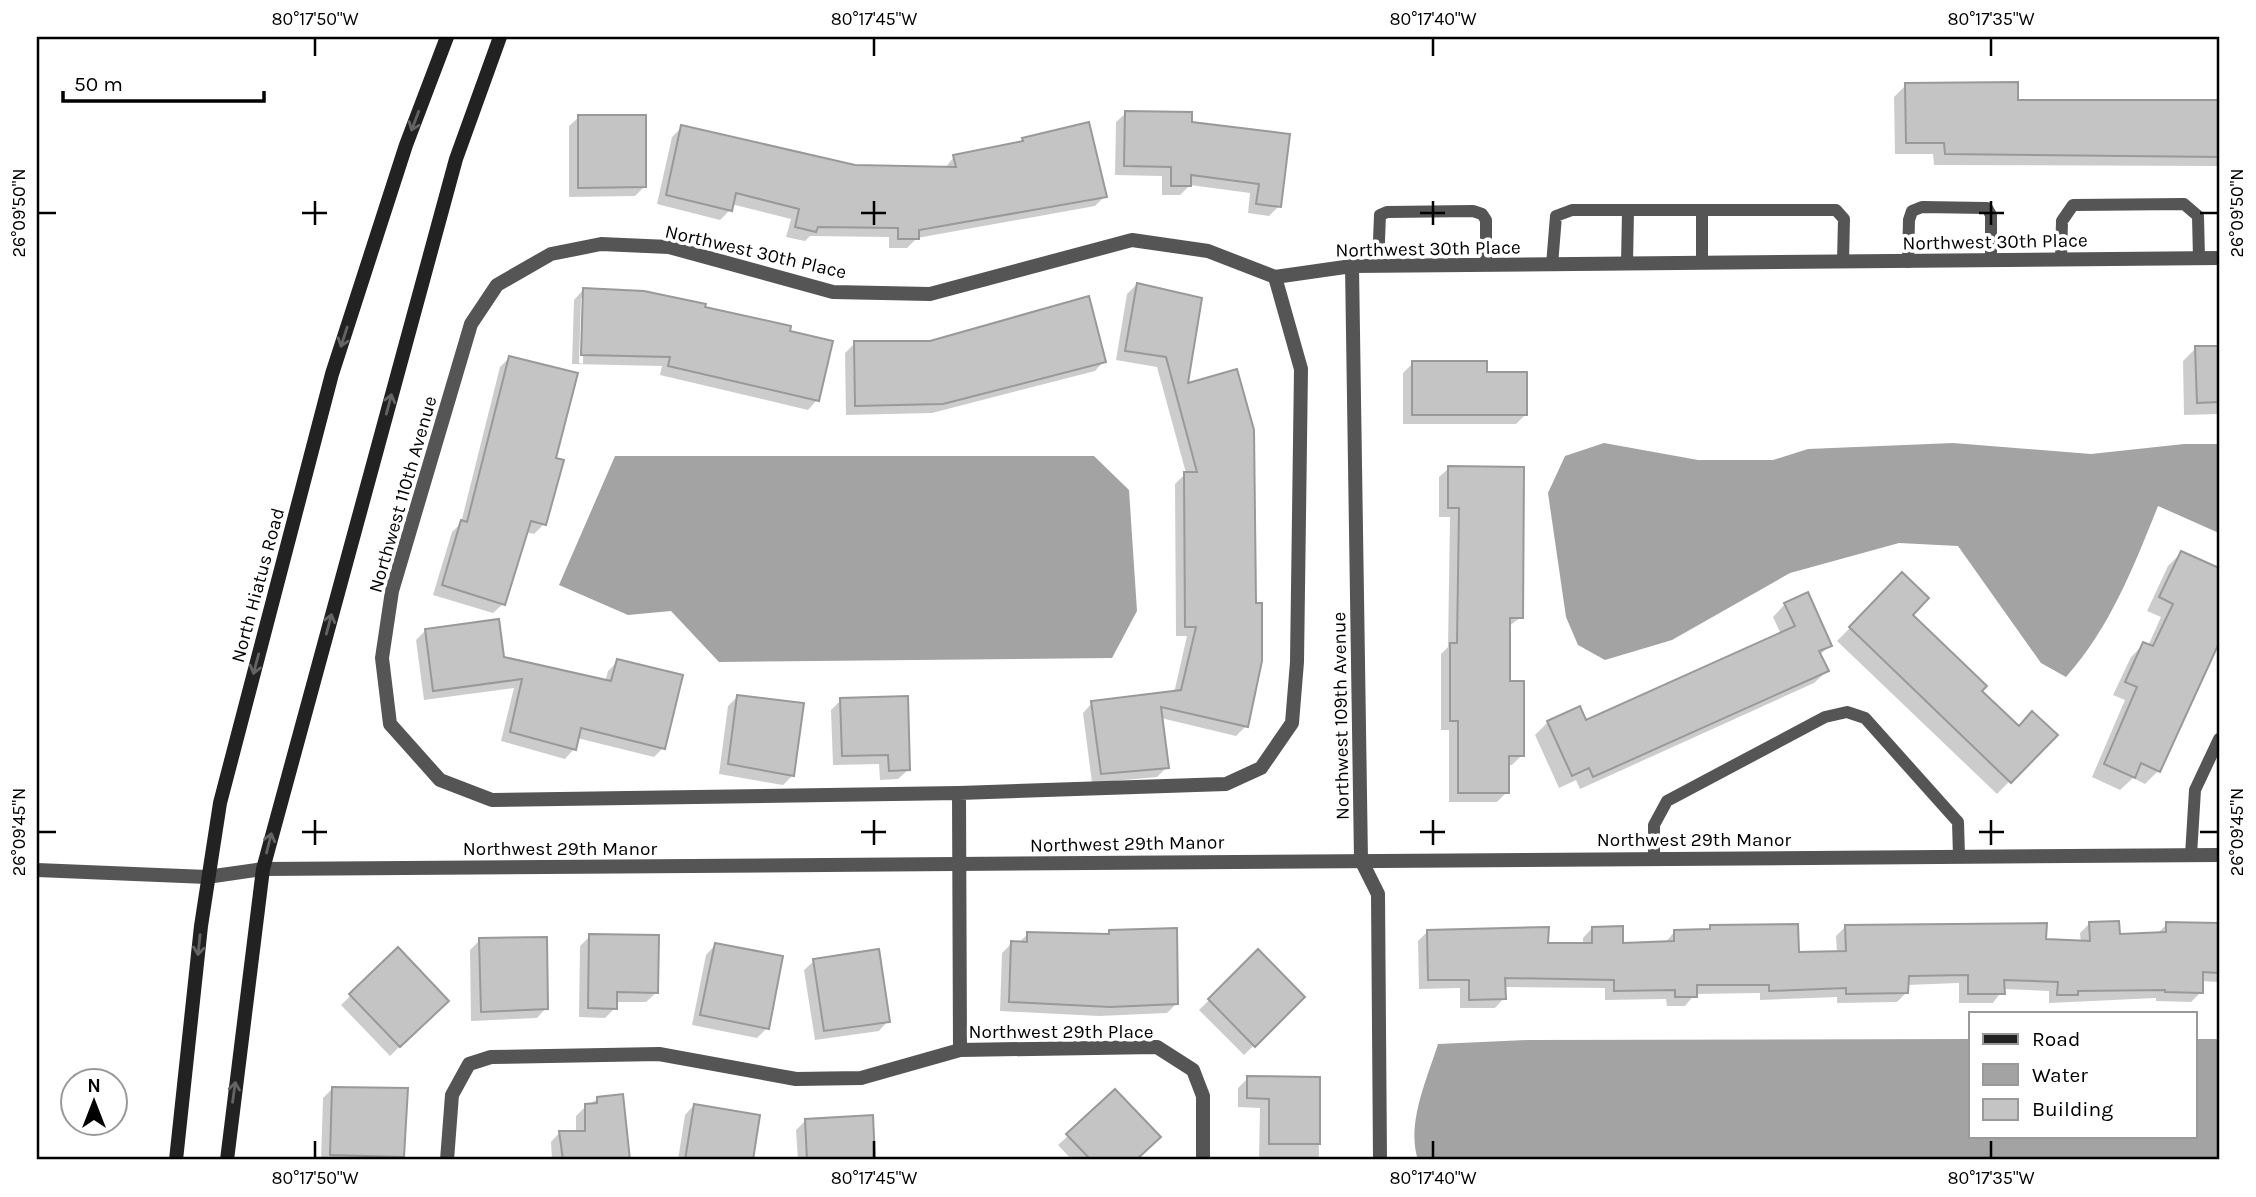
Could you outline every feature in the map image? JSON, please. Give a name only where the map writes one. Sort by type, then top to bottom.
[{"type":"main road","name":"North Hiatus Road","points":[[176,1160],[207,877],[220,803],[332,373],[407,145],[447,37]]},
{"type":"main road","points":[[227,1160],[263,869],[456,159],[500,37]]},
{"type":"street","name":"Northwest 30th Place","points":[[497,285],[551,254],[601,244],[669,247],[834,292],[930,294],[1132,240],[1208,251],[1275,277],[1352,267],[2219,258]]},
{"type":"street","name":"Northwest 109th Avenue","points":[[1352,267],[1361,860],[1378,894],[1380,1160]]},
{"type":"street","points":[[960,1050],[959,793],[1226,784],[1261,768],[1292,723],[1297,662],[1301,369],[1275,277]]},
{"type":"street","name":"Northwest 110th Avenue","points":[[497,285],[471,324],[392,591],[382,659],[390,724],[440,780],[492,800],[959,793]]},
{"type":"street","name":"Northwest 29th Manor","points":[[37,870],[66,869],[207,877],[263,869],[2219,855]]},
{"type":"street","name":"Northwest 29th Place","points":[[447,1160],[452,1095],[469,1064],[491,1057],[659,1055],[796,1079],[861,1078],[960,1050],[1157,1047],[1193,1070],[1203,1096],[1203,1160]]},
{"type":"lane","points":[[2060,260],[2062,221],[2066,211],[2073,205],[2185,204],[2198,216],[2199,258]]},
{"type":"lane","points":[[1908,262],[1909,220],[1912,211],[1922,207],[1987,208],[1991,215],[1991,261]]},
{"type":"lane","points":[[1552,265],[1553,223],[1560,213],[1572,210],[1836,210],[1844,219],[1843,262]]},
{"type":"lane","points":[[1627,264],[1628,211]]},
{"type":"lane","points":[[1702,211],[1702,262]]},
{"type":"lane","points":[[1378,267],[1378,224],[1380,215],[1387,212],[1482,214],[1486,220],[1486,265]]},
{"type":"lane","points":[[1654,858],[1654,825],[1667,801],[1825,717],[1847,712],[1865,718],[1958,822],[1959,856]]},
{"type":"lane","points":[[2191,855],[2195,790],[2219,739]]},
{"type":"water","points":[[1604,443],[1698,460],[1773,460],[1808,449],[1953,443],[2091,454],[2184,444],[2219,444],[2219,533],[2158,506],[2120,596],[2096,638],[2066,677],[2041,663],[1958,546],[1899,543],[1790,573],[1672,640],[1605,660],[1578,645],[1566,617],[1548,493],[1565,456]]},
{"type":"water","points":[[615,456],[1094,456],[1129,490],[1137,611],[1112,658],[719,662],[671,611],[628,615],[559,585]]},
{"type":"water","points":[[1969,1039],[1969,1138],[2196,1138],[2196,1039],[2219,1039],[2219,1160],[1418,1160],[1415,1146],[1416,1117],[1438,1044],[1528,1040]]},
{"type":"building","points":[[2018,82],[2018,100],[2219,100],[2219,157],[1945,154],[1944,143],[1906,143],[1905,83]]},
{"type":"building","points":[[1125,111],[1192,112],[1192,122],[1290,134],[1281,207],[1256,204],[1259,184],[1191,175],[1191,186],[1171,186],[1171,167],[1124,166]]},
{"type":"building","points":[[578,115],[646,115],[646,187],[578,188]]},
{"type":"building","points":[[1089,122],[1107,197],[919,230],[919,239],[898,239],[898,228],[818,227],[816,232],[795,227],[799,209],[736,193],[732,211],[666,195],[681,125],[855,165],[956,167],[953,155],[1023,141],[1022,138]]},
{"type":"building","points":[[1137,283],[1202,298],[1188,383],[1237,369],[1254,430],[1256,603],[1262,603],[1262,661],[1248,727],[1161,707],[1169,768],[1101,774],[1091,701],[1181,690],[1196,627],[1185,627],[1184,472],[1197,472],[1166,357],[1125,351]]},
{"type":"building","points":[[583,288],[644,291],[706,304],[705,307],[791,326],[790,331],[833,341],[819,401],[668,366],[670,357],[581,355]]},
{"type":"building","points":[[1089,296],[1106,362],[943,404],[855,406],[854,341],[930,341]]},
{"type":"building","points":[[2195,346],[2219,346],[2219,402],[2197,403]]},
{"type":"building","points":[[509,356],[578,373],[556,458],[564,460],[546,525],[531,521],[505,605],[442,585],[461,520],[467,522]]},
{"type":"building","points":[[1412,361],[1487,361],[1487,372],[1527,372],[1527,415],[1412,415]]},
{"type":"building","points":[[1448,466],[1524,467],[1523,618],[1510,618],[1510,681],[1524,681],[1524,756],[1509,756],[1509,793],[1458,793],[1458,721],[1450,721],[1450,643],[1457,643],[1459,508],[1448,508]]},
{"type":"building","points":[[2181,551],[2219,568],[2219,643],[2160,772],[2141,763],[2135,778],[2104,764],[2137,687],[2125,682],[2143,642],[2153,646],[2173,604],[2159,597]]},
{"type":"building","points":[[1902,572],[1929,598],[1913,615],[1987,686],[1982,691],[2019,726],[2032,711],[2058,735],[2011,783],[1849,627]]},
{"type":"building","points":[[1808,592],[1832,646],[1819,651],[1829,671],[1593,777],[1589,768],[1572,776],[1547,721],[1580,706],[1586,720],[1795,626],[1784,603]]},
{"type":"building","points":[[499,619],[504,657],[611,681],[617,659],[683,675],[665,749],[581,728],[576,750],[510,732],[522,679],[433,691],[425,629]]},
{"type":"building","points":[[737,695],[804,703],[794,776],[728,764]]},
{"type":"building","points":[[908,696],[910,770],[889,771],[888,755],[842,756],[840,698]]},
{"type":"building","points":[[2119,921],[2120,934],[2166,932],[2166,922],[2219,923],[2219,973],[2203,972],[2203,993],[2165,990],[2078,991],[2078,995],[2057,995],[2058,982],[2004,980],[2005,994],[1968,994],[1968,975],[1909,976],[1908,993],[1846,994],[1846,988],[1769,991],[1769,985],[1697,985],[1697,997],[1675,997],[1675,990],[1614,991],[1614,980],[1505,978],[1506,999],[1469,1000],[1469,980],[1428,980],[1427,930],[1549,927],[1548,943],[1592,943],[1592,927],[1623,926],[1623,943],[1674,941],[1674,930],[1710,929],[1710,925],[1798,924],[1799,952],[1846,951],[1845,925],[2047,923],[2046,939],[2090,941],[2089,922]]},
{"type":"building","points":[[1177,928],[1178,1004],[1110,1007],[1009,1002],[1011,941],[1027,942],[1027,932],[1109,934],[1109,930]]},
{"type":"building","points":[[589,934],[659,935],[658,993],[617,992],[617,1009],[588,1008]]},
{"type":"building","points":[[547,937],[548,1009],[481,1012],[479,938]]},
{"type":"building","points":[[715,943],[783,956],[769,1029],[700,1015]]},
{"type":"building","points":[[398,947],[449,1001],[400,1047],[349,994]]},
{"type":"building","points":[[879,949],[890,1022],[824,1031],[813,959]]},
{"type":"building","points":[[1258,949],[1305,997],[1255,1047],[1208,999]]},
{"type":"building","points":[[1247,1076],[1320,1077],[1320,1144],[1269,1144],[1269,1099],[1247,1098]]},
{"type":"building","points":[[332,1087],[408,1088],[404,1157],[330,1155]]},
{"type":"building","points":[[1115,1089],[1161,1137],[1136,1160],[1091,1160],[1066,1134]]},
{"type":"building","points":[[623,1094],[630,1160],[563,1160],[559,1131],[585,1131],[585,1104],[597,1103],[597,1097]]},
{"type":"building","points":[[694,1104],[760,1115],[753,1160],[685,1160]]},
{"type":"building","points":[[873,1115],[875,1160],[807,1160],[805,1119]]}]
